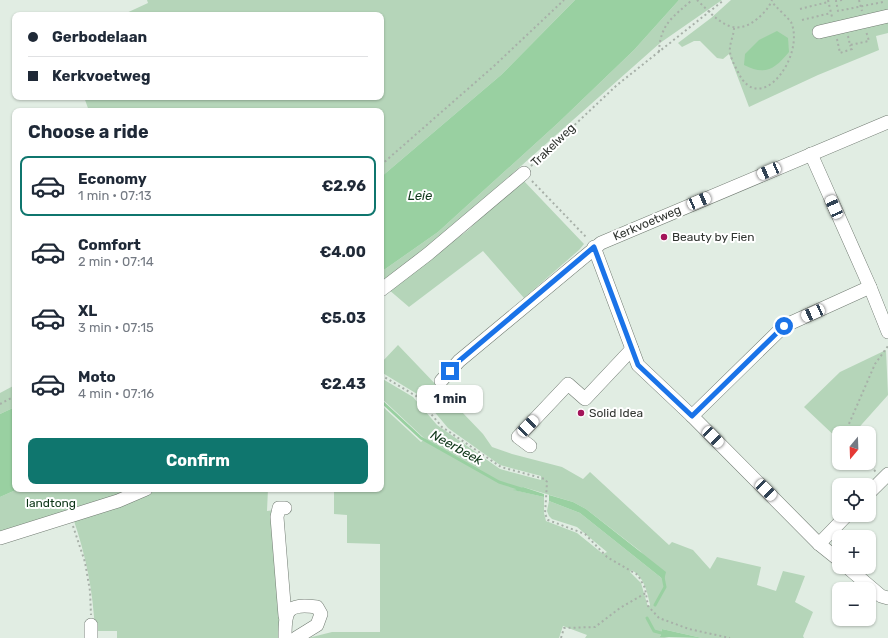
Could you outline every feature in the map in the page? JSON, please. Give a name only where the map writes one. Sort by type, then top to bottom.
[{"type":"street","points":[[819,32],[888,16]]},
{"type":"street","name":"Kerkvoetweg","points":[[441,381],[459,361],[594,247],[888,122]]},
{"type":"street","points":[[811,154],[870,287],[888,332]]},
{"type":"street","name":"Trakelweg","points":[[384,288],[428,254],[524,173]]},
{"type":"street","points":[[594,247],[638,365],[692,416],[819,544],[832,554]]},
{"type":"street","points":[[692,416],[784,326],[870,287]]},
{"type":"street","points":[[530,446],[518,437],[568,384],[585,399],[632,349]]},
{"type":"street","points":[[876,486],[888,474]]},
{"type":"street","points":[[0,538],[118,501],[139,492]]},
{"type":"street","points":[[284,638],[285,616],[277,517],[279,508],[285,508]]},
{"type":"street","points":[[819,544],[840,522]]},
{"type":"street","points":[[855,574],[881,596],[888,598]]},
{"type":"street","points":[[285,616],[290,610],[298,606],[317,607],[321,614],[317,625],[296,638]]},
{"type":"path","points":[[384,162],[494,66],[564,0]]},
{"type":"path","points":[[659,52],[659,37],[664,27],[692,0]]},
{"type":"path","name":"Trakelweg","points":[[524,173],[617,85],[724,0]]},
{"type":"path","points":[[842,0],[836,1],[838,11],[883,2],[882,0]]},
{"type":"path","points":[[698,1],[723,24],[734,28],[743,28],[750,24],[767,10],[772,1],[791,22],[793,47],[787,65],[772,85],[761,88],[750,86],[741,78],[730,50],[734,28]]},
{"type":"path","points":[[800,9],[828,1],[835,28]]},
{"type":"path","points":[[802,20],[831,13]]},
{"type":"path","points":[[524,173],[592,243],[594,247]]},
{"type":"path","points":[[848,426],[875,364],[888,346]]},
{"type":"path","points":[[384,377],[416,396],[442,427],[501,467],[545,479],[547,482],[546,514],[548,520],[585,534],[608,557],[638,575],[646,593],[648,606],[659,618],[689,629],[730,638]]},
{"type":"path","points":[[416,396],[441,381]]},
{"type":"path","points":[[0,404],[12,398]]},
{"type":"path","points":[[70,515],[86,562],[90,591],[91,632]]},
{"type":"path","points":[[562,638],[564,628],[595,627],[620,608],[646,593]]},
{"type":"green space","points":[[147,0],[575,0],[501,75],[384,174],[384,108],[88,108],[85,100],[384,100],[384,12],[128,12],[148,3]]},
{"type":"green space","points":[[679,0],[722,0],[660,43],[442,236],[384,283],[384,270],[438,232],[558,123],[634,50]]},
{"type":"green space","points":[[731,0],[888,0],[888,33],[876,36],[879,50],[818,75],[749,107],[729,54],[723,59],[717,58],[700,41],[694,41],[682,47],[678,43],[711,18]]},
{"type":"green space","points":[[522,179],[584,244],[524,298],[483,251],[409,307],[388,289],[467,231]]},
{"type":"green space","points":[[398,345],[483,434],[492,447],[512,454],[562,467],[583,479],[590,472],[669,545],[672,542],[693,550],[710,569],[717,557],[761,567],[757,585],[776,591],[783,571],[805,576],[795,602],[813,612],[803,636],[804,638],[702,638],[662,629],[660,636],[669,638],[585,638],[587,635],[563,626],[559,638],[308,638],[332,632],[380,632],[380,544],[347,543],[347,515],[334,514],[334,492],[384,492],[384,408],[421,442],[425,439],[384,401],[384,380],[413,397],[437,425],[500,469],[541,480],[541,476],[500,465],[448,428],[422,397],[384,374],[384,360]],"holes":[[[523,487],[573,502],[586,509],[640,551],[664,580],[580,513],[549,501],[547,511],[552,519],[577,527],[607,552],[603,554],[577,533],[546,521],[544,513],[544,497],[514,490]],[[632,570],[640,577],[645,586],[650,605],[648,607],[641,583],[630,572]]]},
{"type":"green space","points":[[886,350],[888,395],[860,426],[832,426],[832,433],[804,407],[840,372]]},
{"type":"green space","points":[[12,387],[12,408],[0,414],[0,393]]},
{"type":"green space","name":"landtong","points":[[12,492],[124,492],[0,537],[0,497]]},
{"type":"green space","points":[[148,492],[268,492],[267,511],[274,510],[281,638],[117,638],[117,631],[95,631],[93,601],[88,573],[82,546],[73,518]]},
{"type":"water","name":"Leie","points":[[575,0],[679,0],[634,50],[558,123],[438,232],[384,270],[384,174],[501,75]]},
{"type":"water","points":[[777,31],[788,38],[789,52],[784,58],[769,69],[764,70],[758,70],[744,65],[745,54],[759,40]]},
{"type":"water","points":[[12,408],[12,492],[0,497],[0,414]]},
{"type":"water","points":[[523,487],[544,494],[544,497],[513,490]]},
{"type":"water","points":[[549,495],[573,502],[586,509],[666,572],[664,580],[580,513],[549,501]]},
{"type":"water","points":[[662,629],[702,638],[660,637]]},
{"type":"waterway","name":"Neerbeek","points":[[384,404],[421,438],[499,482],[521,489]]},
{"type":"waterway","name":"Neerbeek","points":[[655,605],[665,587],[663,577]]},
{"type":"waterway","name":"Neerbeek","points":[[647,618],[654,631],[665,634]]},
{"type":"place","name":"Beauty by Fien","points":[[664,237]]},
{"type":"place","name":"Solid Idea","points":[[581,413]]},
{"type":"route","points":[[450,371],[459,361],[594,247],[638,365],[692,416],[784,326]]}]
